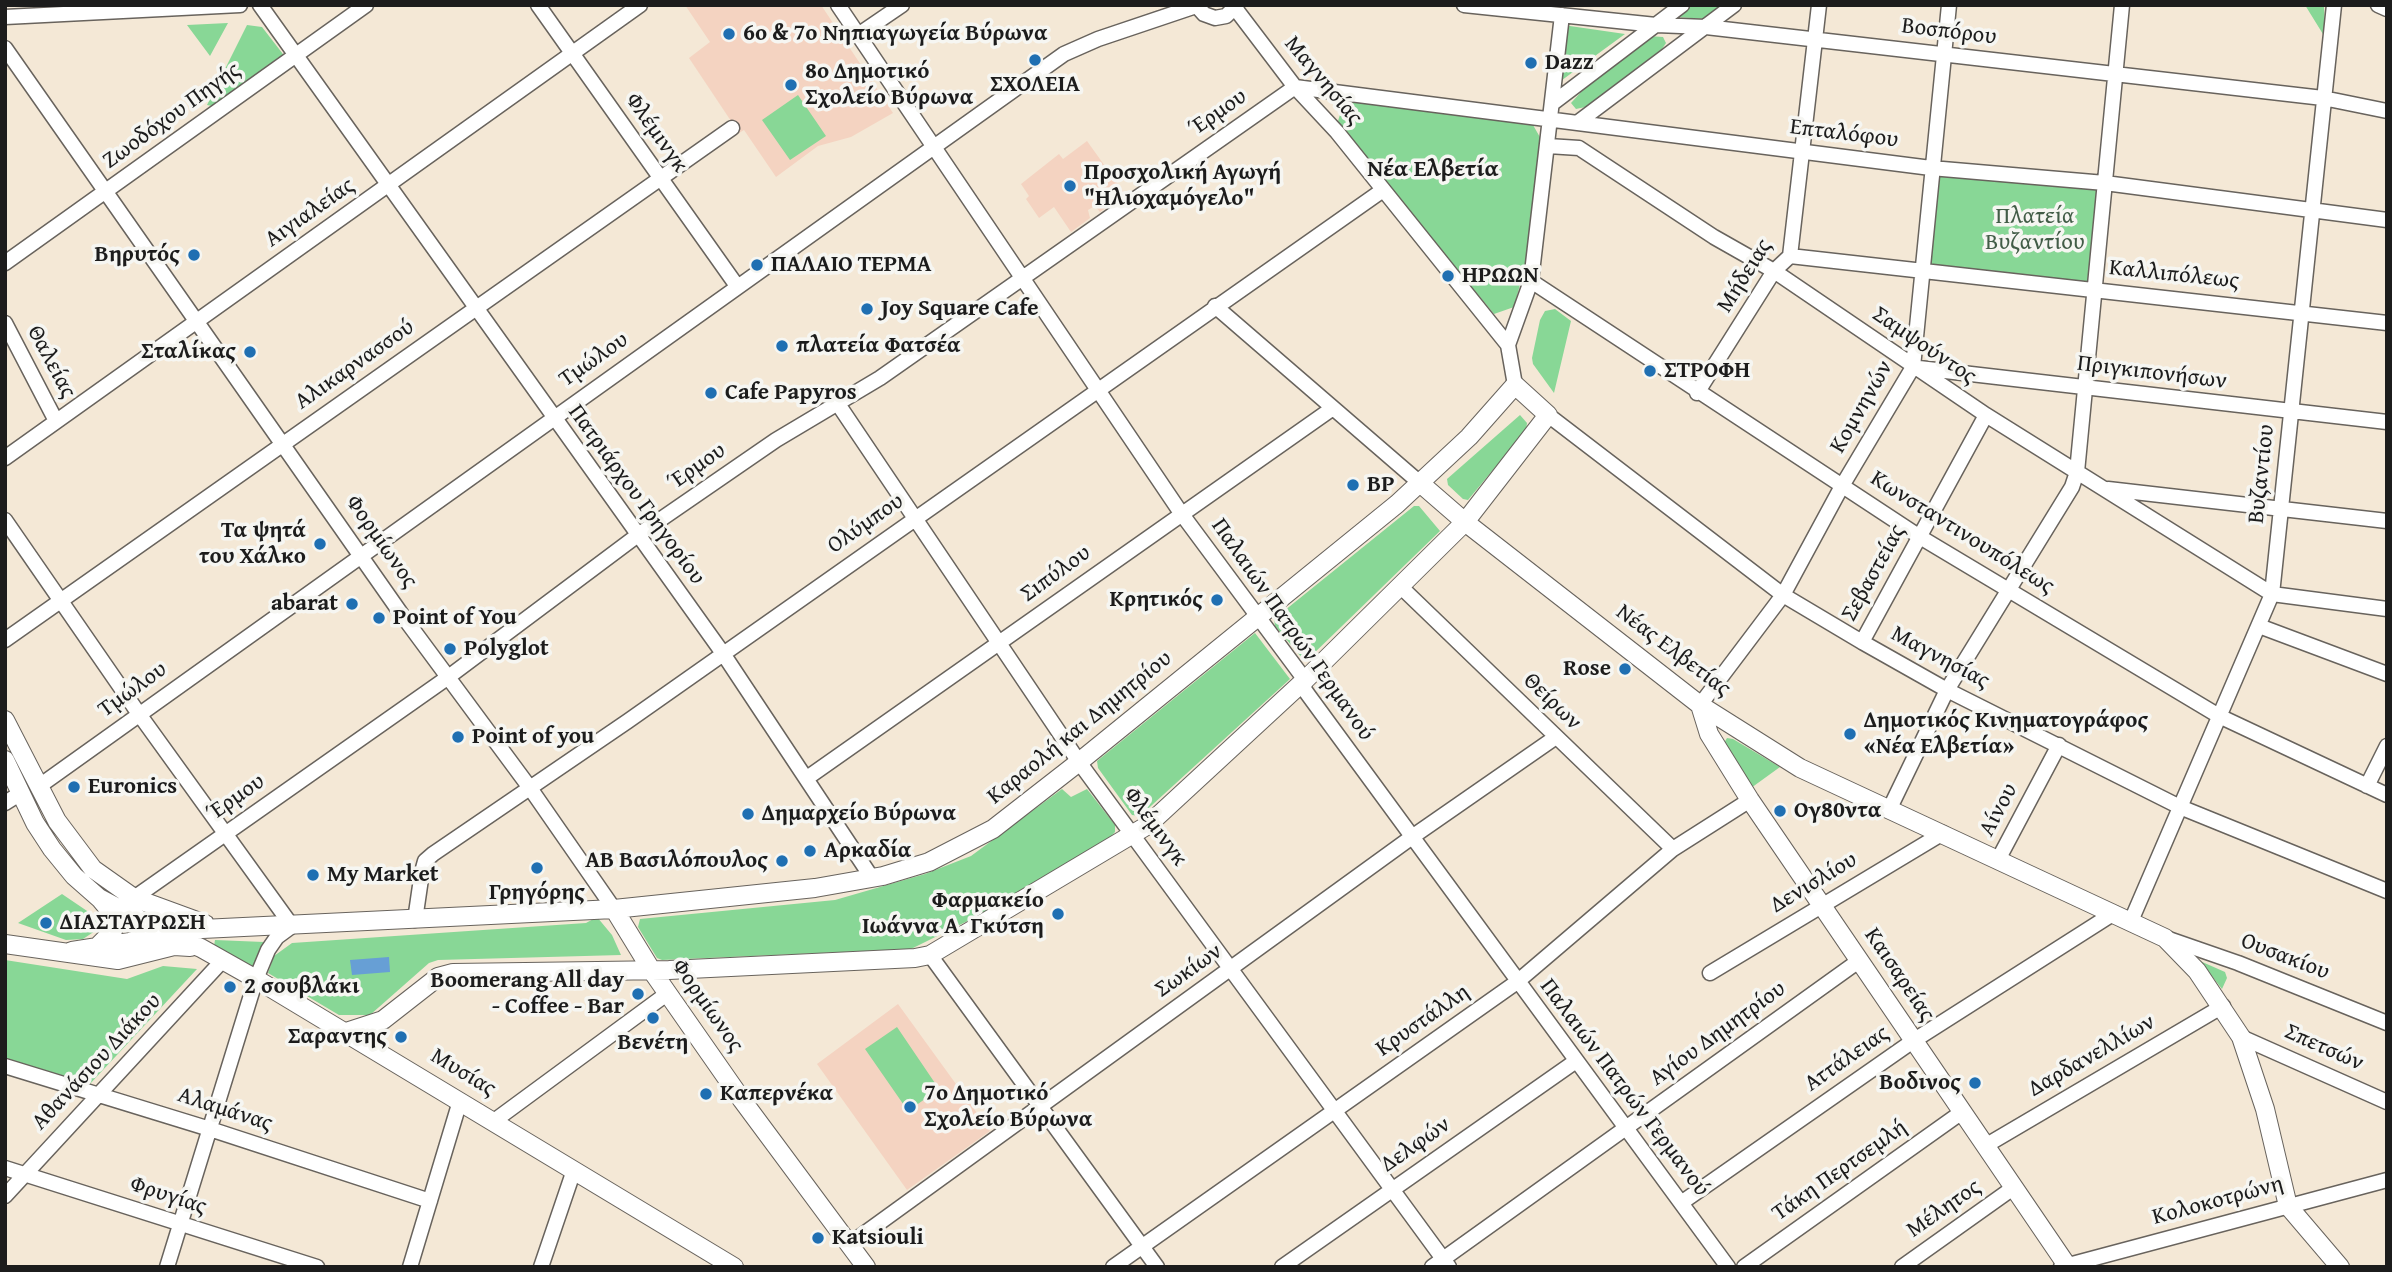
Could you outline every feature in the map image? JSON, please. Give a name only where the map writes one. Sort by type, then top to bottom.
[{"type":"street","points":[[5,17],[240,5]]},
{"type":"street","name":"Πατριάρχου Γρηγορίου","points":[[260,5],[722,652],[872,878]]},
{"type":"street","name":"Ζωοδόχου Πηγής","points":[[5,263],[366,5]]},
{"type":"street","name":"Φλέμινγκ","points":[[538,5],[737,286]]},
{"type":"street","name":"Αιγιαλείας","points":[[5,458],[640,5]]},
{"type":"street","name":"Παλαιών Πατρών Γερμανού","points":[[838,5],[1181,513],[1305,680],[1304,689],[1728,1267]]},
{"type":"street","points":[[858,35],[902,5]]},
{"type":"street","name":"Βοσπόρου","points":[[1464,5],[1656,25],[1706,26],[2323,98],[2387,111]]},
{"type":"street","points":[[1553,103],[1682,5]]},
{"type":"street","points":[[1577,124],[1734,5]]},
{"type":"street","name":"Μήδειας","points":[[1697,393],[1774,271],[1790,256],[1819,5]]},
{"type":"street","name":"Κομνηνών","points":[[1700,705],[1783,595],[1842,486],[1913,367],[1949,5]]},
{"type":"street","points":[[1889,810],[1947,690],[2072,488],[2077,472],[2122,5]]},
{"type":"street","name":"Βυζαντίου","points":[[2131,921],[2272,594],[2334,5]]},
{"type":"street","points":[[2378,5],[2387,11]]},
{"type":"street","points":[[1196,6],[1204,14],[1215,18],[1226,16],[1236,7]]},
{"type":"street","name":"Τμώλου","points":[[21,794],[139,714],[1064,54],[1098,38],[1196,6]]},
{"type":"street","name":"Μαγνησίας","points":[[1236,7],[1296,87],[1337,132],[1508,345]]},
{"type":"street","points":[[346,1032],[383,1020],[438,977],[453,973],[652,971],[915,958],[930,955],[1132,836],[1171,805],[1305,680],[1465,522],[1548,415],[1515,385],[1508,345],[1531,281],[1562,15]]},
{"type":"street","name":"Φορμίωνος","points":[[5,48],[447,678],[530,788],[742,1100],[866,1267]]},
{"type":"street","name":"Επταλόφου","points":[[1296,87],[1931,168],[2105,183],[2387,220]]},
{"type":"street","name":"Έρμου","points":[[134,898],[447,678],[638,535],[776,440],[838,404],[1296,87]]},
{"type":"street","name":"Αλικαρνασσού","points":[[5,640],[732,128]]},
{"type":"street","name":"Σαμψούντος","points":[[1548,146],[1579,148],[1714,237],[1774,271],[1986,415],[2272,594]]},
{"type":"street","name":"Ολύμπου","points":[[415,920],[425,861],[1383,190]]},
{"type":"street","name":"Καλλιπόλεως","points":[[1790,256],[2387,323]]},
{"type":"street","name":"Κωνσταντινουπόλεως","points":[[1531,281],[1697,393],[1920,537],[2219,716],[2387,794]]},
{"type":"street","name":"Νέας Ελβετίας","points":[[1215,306],[1465,522],[1700,705],[1800,768],[1999,858],[2165,938],[2184,955],[2241,1037],[2265,1109],[2288,1206]]},
{"type":"street","name":"Θαλείας","points":[[5,323],[57,421]]},
{"type":"street","name":"Πριγκιπονήσων","points":[[1913,367],[2387,422]]},
{"type":"street","name":"Καραολή και Δημητρίου","points":[[72,951],[130,942],[161,931],[614,909],[815,888],[872,878],[929,862],[993,829],[1079,762],[1420,483],[1469,437],[1515,385]]},
{"type":"street","name":"Φλέμινγκ","points":[[838,404],[1079,762],[1233,968],[1393,1190],[1442,1264]]},
{"type":"street","name":"Σιπύλου","points":[[807,778],[1333,408]]},
{"type":"street","name":"Μαγνησίας","points":[[1548,415],[1783,595],[1862,642],[1947,690],[2180,807],[2387,891]]},
{"type":"street","name":"Σεβαστείας","points":[[1862,642],[1986,415]]},
{"type":"street","points":[[2104,489],[2387,521]]},
{"type":"street","points":[[5,520],[139,714],[292,926],[277,937],[268,950],[256,979],[167,1267]]},
{"type":"street","name":"Θείρων","points":[[1401,587],[1673,849]]},
{"type":"street","points":[[2272,594],[2387,609]]},
{"type":"street","points":[[2259,626],[2387,674]]},
{"type":"street","name":"Καισαρείας","points":[[1700,705],[1709,734],[1750,800],[2065,1266]]},
{"type":"street","points":[[5,720],[21,794],[57,821],[85,860],[134,898],[215,928]]},
{"type":"street","name":"Σωκίων","points":[[850,1244],[1037,1105],[1556,737]]},
{"type":"street","name":"Αίνου","points":[[1999,858],[2060,745]]},
{"type":"street","points":[[2367,786],[2387,746]]},
{"type":"street","points":[[5,760],[52,849],[74,876],[111,912],[114,923],[109,937],[98,946]]},
{"type":"street","name":"Κρυστάλλη","points":[[1113,1267],[1517,982],[1673,849],[1750,800]]},
{"type":"street","name":"Δενισλίου","points":[[1710,973],[1942,833]]},
{"type":"street","name":"Μυσίας","points":[[99,898],[161,931],[201,948],[256,979],[734,1267]]},
{"type":"street","name":"Αττάλειας","points":[[1681,1203],[1913,1041],[2114,914]]},
{"type":"street","name":"Ουσακίου","points":[[2165,938],[2238,962],[2387,1023]]},
{"type":"street","points":[[5,944],[72,951],[118,960],[174,946],[201,948]]},
{"type":"street","points":[[930,955],[1157,1267]]},
{"type":"street","name":"Αθανάσιου Διάκου","points":[[5,1196],[223,960]]},
{"type":"street","name":"Αγίου Δημητρίου","points":[[1442,1264],[1860,960]]},
{"type":"street","points":[[494,1121],[668,993]]},
{"type":"street","name":"Δαρδανελλίων","points":[[1985,1146],[2222,1006]]},
{"type":"street","name":"Σπετσών","points":[[2241,1037],[2387,1102]]},
{"type":"street","name":"Δελφών","points":[[1282,1267],[1576,1061]]},
{"type":"street","name":"Αλαμάνας","points":[[5,1066],[430,1201]]},
{"type":"street","points":[[410,1267],[460,1101]]},
{"type":"street","name":"Τάκη Περτσεμλή","points":[[1744,1267],[1962,1112]]},
{"type":"street","name":"Φρυγίας","points":[[5,1168],[317,1267]]},
{"type":"street","points":[[541,1267],[574,1170]]},
{"type":"street","name":"Κολοκοτρώνη","points":[[2065,1266],[2387,1180]]},
{"type":"street","name":"Μέλητος","points":[[1902,1267],[2013,1188]]},
{"type":"street","points":[[2288,1206],[2340,1267]]},
{"type":"shaded area","name":"8ο Δημοτικό Σχολείο Βύρωνα","points":[[685,5],[821,5],[893,113],[851,137],[818,146],[776,177],[744,130],[739,133],[689,58],[710,42]]},
{"type":"shaded area","name":"Προσχολική Αγωγή \"Ηλιοχαμόγελο\"","points":[[1087,141],[1125,194],[1100,212],[1095,206],[1088,210],[1090,218],[1071,232],[1054,207],[1039,218],[1026,199],[1029,196],[1021,184],[1059,154],[1063,159]]},
{"type":"shaded area","name":"7ο Δημοτικό Σχολείο Βύρωνα","points":[[898,1004],[990,1131],[907,1190],[817,1064]]},
{"type":"green space","points":[[1693,5],[1724,5],[1706,19],[1677,17]]},
{"type":"green space","points":[[2305,5],[2324,7],[2326,39]]},
{"type":"green space","points":[[228,23],[210,56],[187,25]]},
{"type":"green space","points":[[247,25],[262,27],[286,58],[217,107],[207,105]]},
{"type":"green space","points":[[1563,25],[1625,34],[1558,83]]},
{"type":"green space","points":[[1649,36],[1663,37],[1666,43],[1662,49],[1590,106],[1576,109],[1571,103],[1581,92]]},
{"type":"green space","points":[[798,95],[826,136],[790,160],[762,120]]},
{"type":"green space","points":[[1350,100],[1533,125],[1541,139],[1525,266],[1514,307],[1494,314],[1343,132],[1338,121],[1342,108]]},
{"type":"green space","name":"Πλατεία Βυζαντίου","points":[[1931,168],[2105,183],[2095,289],[1923,271]]},
{"type":"green space","points":[[1555,309],[1571,321],[1554,393],[1533,364],[1532,358],[1540,320],[1545,311]]},
{"type":"green space","points":[[1520,415],[1527,423],[1526,430],[1468,500],[1463,499],[1448,485],[1447,479]]},
{"type":"green space","points":[[1414,506],[1419,506],[1440,531],[1308,659],[1302,658],[1275,626],[1274,619]]},
{"type":"green space","points":[[1255,633],[1290,679],[1140,816],[1132,815],[1098,768],[1097,761]]},
{"type":"green space","points":[[1727,738],[1780,767],[1751,788],[1724,743]]},
{"type":"green space","points":[[1062,789],[1071,797],[1087,789],[1115,825],[1115,832],[1107,841],[1008,901],[911,949],[662,960],[657,958],[638,927],[640,919],[835,900],[925,874],[971,856]]},
{"type":"green space","points":[[62,894],[96,917],[98,929],[83,939],[66,940],[18,923]]},
{"type":"green space","points":[[597,917],[612,935],[621,955],[438,960],[429,963],[370,1015],[339,1015],[268,973],[274,956],[292,943],[586,923]]},
{"type":"green space","points":[[215,940],[264,942],[264,945],[254,967],[214,946]]},
{"type":"green space","points":[[5,960],[127,979],[163,966],[197,969],[89,1085],[5,1058]]},
{"type":"green space","points":[[2200,961],[2225,972],[2227,978],[2222,989]]},
{"type":"green space","points":[[897,1027],[939,1089],[908,1111],[865,1049]]},
{"type":"water","points":[[389,957],[390,972],[352,975],[350,960]]},
{"type":"place","name":"6ο & 7ο Νηπιαγωγεία Βύρωνα","points":[[729,34]]},
{"type":"place","name":"ΣΧΟΛΕΙΑ","points":[[1035,60]]},
{"type":"place","name":"Dazz","points":[[1531,63]]},
{"type":"place","name":"8ο Δημοτικό Σχολείο Βύρωνα","points":[[791,85]]},
{"type":"place","name":"Προσχολική Αγωγή \"Ηλιοχαμόγελο\"","points":[[1070,186]]},
{"type":"place","name":"Βηρυτός","points":[[194,255]]},
{"type":"place","name":"ΠΑΛΑΙΟ ΤΕΡΜΑ","points":[[757,265]]},
{"type":"place","name":"ΗΡΩΩΝ","points":[[1448,276]]},
{"type":"place","name":"Joy Square Cafe","points":[[867,309]]},
{"type":"place","name":"πλατεία Φατσέα","points":[[782,346]]},
{"type":"place","name":"Σταλίκας","points":[[250,352]]},
{"type":"place","name":"ΣΤΡΟΦΗ","points":[[1650,371]]},
{"type":"place","name":"Cafe Papyros","points":[[711,393]]},
{"type":"place","name":"BP","points":[[1353,485]]},
{"type":"place","name":"Τα ψητά του Χάλκο","points":[[320,544]]},
{"type":"place","name":"Κρητικός","points":[[1217,600]]},
{"type":"place","name":"abarat","points":[[352,604]]},
{"type":"place","name":"Point of You","points":[[379,618]]},
{"type":"place","name":"Polyglot","points":[[450,649]]},
{"type":"place","name":"Rose","points":[[1625,669]]},
{"type":"place","name":"Δημοτικός Κινηματογράφος «Νέα Ελβετία»","points":[[1850,734]]},
{"type":"place","name":"Point of you","points":[[458,737]]},
{"type":"place","name":"Euronics","points":[[74,787]]},
{"type":"place","name":"Ογ80ντα","points":[[1780,811]]},
{"type":"place","name":"Δημαρχείο Βύρωνα","points":[[748,814]]},
{"type":"place","name":"Αρκαδία","points":[[810,851]]},
{"type":"place","name":"ΑΒ Βασιλόπουλος","points":[[782,861]]},
{"type":"place","name":"Γρηγόρης","points":[[537,868]]},
{"type":"place","name":"My Market","points":[[313,875]]},
{"type":"place","name":"Φαρμακείο Ιωάννα Α. Γκύτση","points":[[1058,914]]},
{"type":"place","name":"ΔΙΑΣΤΑΥΡΩΣΗ","points":[[46,923]]},
{"type":"place","name":"2 σουβλάκι","points":[[230,987]]},
{"type":"place","name":"Boomerang All day - Coffee - Bar","points":[[638,994]]},
{"type":"place","name":"Βενέτη","points":[[653,1018]]},
{"type":"place","name":"Σαραντης","points":[[401,1037]]},
{"type":"place","name":"Βοδινος","points":[[1975,1083]]},
{"type":"place","name":"Καπερνέκα","points":[[706,1094]]},
{"type":"place","name":"7ο Δημοτικό Σχολείο Βύρωνα","points":[[910,1107]]},
{"type":"place","name":"Katsiouli","points":[[818,1238]]},
{"type":"district","name":"Νέα Ελβετία","points":[[1433,170]]}]
